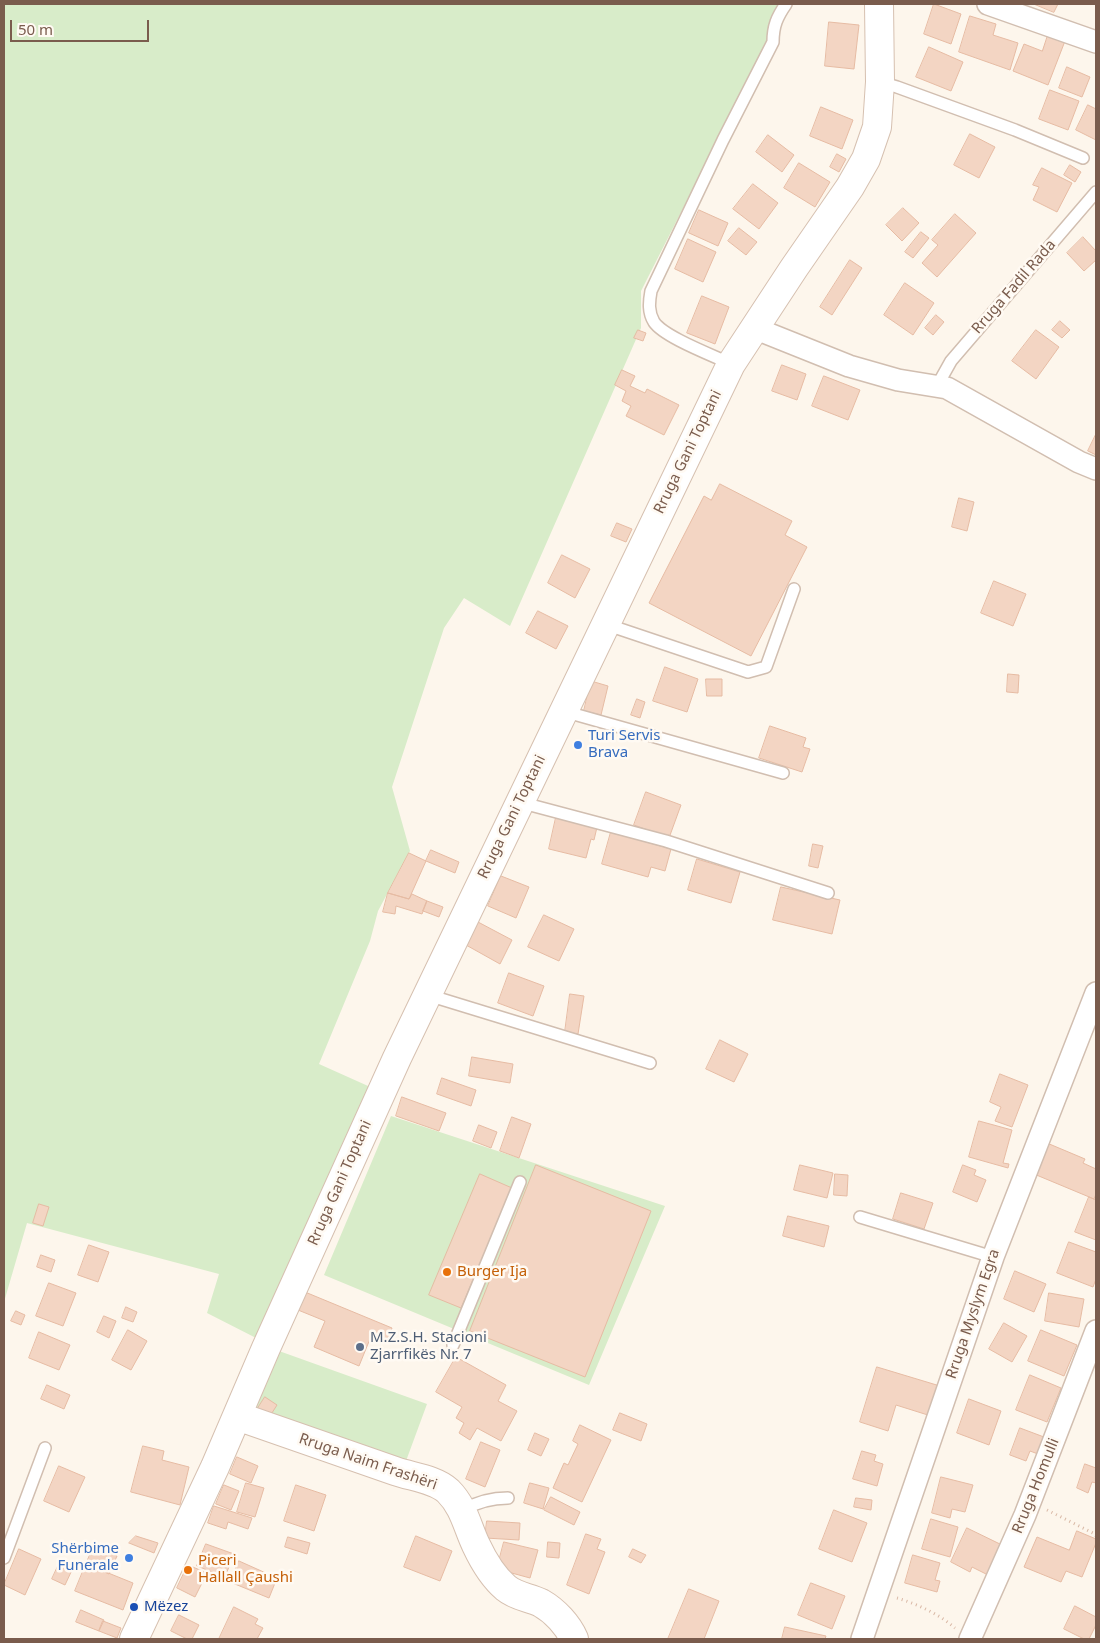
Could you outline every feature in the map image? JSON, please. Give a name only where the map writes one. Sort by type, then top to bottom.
[{"type":"main road","name":"Rruga Gani Toptani","points":[[134,1639],[237,1416],[397,1058],[731,364],[850,188],[866,159],[876,127],[880,82],[879,4]]},
{"type":"main road","name":"Rruga Naim Frashëri","points":[[237,1416],[400,1473],[430,1481],[447,1490],[463,1510],[476,1544],[493,1575],[506,1589],[520,1597],[540,1603],[556,1615],[570,1630],[574,1639]]},
{"type":"street","points":[[988,4],[1096,42]]},
{"type":"street","points":[[754,328],[849,366],[898,380],[937,386],[959,394],[1079,462],[1096,469]]},
{"type":"street","name":"Rruga Myslym Egra","points":[[862,1639],[880,1592],[993,1257],[1096,992]]},
{"type":"street","name":"Rruga Homulli","points":[[965,1636],[1030,1502],[1096,1331]]},
{"type":"lane","points":[[731,364],[666,333],[655,323],[648,304],[651,291],[722,140],[773,42],[775,22],[786,4]]},
{"type":"lane","points":[[880,82],[897,86],[1015,130],[1083,158]]},
{"type":"lane","name":"Rruga Fadil Rada","points":[[937,386],[951,360],[1096,192]]},
{"type":"lane","points":[[605,624],[748,672],[766,667],[794,589]]},
{"type":"lane","points":[[563,711],[783,773]]},
{"type":"lane","points":[[519,802],[666,841],[828,893]]},
{"type":"lane","points":[[428,995],[650,1063]]},
{"type":"lane","points":[[453,1345],[520,1182]]},
{"type":"lane","points":[[860,1217],[993,1257]]},
{"type":"lane","points":[[4,1558],[45,1448]]},
{"type":"lane","points":[[463,1510],[482,1501],[508,1498]]},
{"type":"path","points":[[1030,1502],[1096,1536]]},
{"type":"path","points":[[880,1592],[919,1606],[948,1621],[965,1636]]},
{"type":"green space","points":[[4,4],[782,4],[769,26],[771,35],[641,291],[641,328],[510,626],[464,598],[444,628],[392,787],[410,851],[378,911],[370,941],[319,1064],[377,1090],[260,1340],[207,1313],[219,1274],[27,1223],[4,1302]]},
{"type":"green space","points":[[391,1116],[665,1206],[589,1385],[324,1275]]},
{"type":"green space","points":[[279,1351],[427,1404],[406,1461],[253,1411]]},
{"type":"building","points":[[934,4],[961,14],[951,44],[924,34]]},
{"type":"building","points":[[1034,4],[1058,4],[1054,12]]},
{"type":"building","points":[[970,16],[996,24],[993,35],[1018,43],[1010,70],[959,52]]},
{"type":"building","points":[[829,22],[859,25],[854,69],[825,66]]},
{"type":"building","points":[[1048,35],[1065,41],[1048,85],[1013,71],[1024,44],[1042,51]]},
{"type":"building","points":[[929,47],[963,62],[951,91],[916,77]]},
{"type":"building","points":[[1067,67],[1090,77],[1082,97],[1059,88]]},
{"type":"building","points":[[1050,90],[1079,101],[1068,130],[1039,119]]},
{"type":"building","points":[[1088,105],[1096,109],[1096,140],[1076,130]]},
{"type":"building","points":[[821,107],[853,120],[842,149],[810,136]]},
{"type":"building","points":[[970,134],[995,147],[979,178],[954,165]]},
{"type":"building","points":[[768,135],[794,155],[782,172],[756,152]]},
{"type":"building","points":[[837,154],[846,159],[839,172],[830,167]]},
{"type":"building","points":[[799,163],[830,182],[815,207],[784,188]]},
{"type":"building","points":[[1070,165],[1081,172],[1075,182],[1064,175]]},
{"type":"building","points":[[1042,168],[1072,183],[1057,212],[1033,200],[1039,187],[1033,185]]},
{"type":"building","points":[[753,184],[778,203],[759,229],[733,209]]},
{"type":"building","points":[[903,208],[919,223],[902,241],[886,225]]},
{"type":"building","points":[[699,210],[728,223],[718,246],[689,233]]},
{"type":"building","points":[[955,214],[976,233],[937,277],[922,263],[938,245],[932,240]]},
{"type":"building","points":[[739,228],[757,242],[746,255],[728,241]]},
{"type":"building","points":[[921,232],[929,238],[913,258],[905,252]]},
{"type":"building","points":[[1083,237],[1096,251],[1096,260],[1084,271],[1067,253]]},
{"type":"building","points":[[688,239],[716,252],[703,282],[675,269]]},
{"type":"building","points":[[850,260],[862,268],[832,315],[820,307]]},
{"type":"building","points":[[905,283],[934,303],[913,335],[884,315]]},
{"type":"building","points":[[702,296],[729,307],[715,344],[687,333]]},
{"type":"building","points":[[936,315],[944,322],[933,335],[925,328]]},
{"type":"building","points":[[1060,321],[1070,330],[1062,338],[1052,330]]},
{"type":"building","points":[[638,330],[646,333],[643,341],[634,338]]},
{"type":"building","points":[[1036,330],[1059,347],[1036,379],[1012,361]]},
{"type":"building","points":[[782,365],[806,374],[797,400],[772,391]]},
{"type":"building","points":[[622,370],[635,376],[630,386],[645,393],[647,389],[679,405],[664,435],[626,416],[631,406],[622,401],[626,391],[615,385]]},
{"type":"building","points":[[824,376],[860,390],[848,420],[812,406]]},
{"type":"building","points":[[1096,434],[1096,455],[1088,451]]},
{"type":"building","points":[[720,484],[792,521],[785,535],[807,547],[751,656],[649,603],[704,496],[711,500]]},
{"type":"building","points":[[959,498],[974,502],[967,531],[952,527]]},
{"type":"building","points":[[617,523],[632,529],[626,542],[611,536]]},
{"type":"building","points":[[562,555],[590,569],[575,598],[548,583]]},
{"type":"building","points":[[994,581],[1026,594],[1013,626],[981,613]]},
{"type":"building","points":[[538,611],[568,626],[556,649],[526,633]]},
{"type":"building","points":[[665,667],[698,679],[687,712],[653,701]]},
{"type":"building","points":[[1008,674],[1019,675],[1018,693],[1007,692]]},
{"type":"building","points":[[706,679],[722,679],[722,696],[707,696]]},
{"type":"building","points":[[591,681],[608,686],[601,715],[584,711]]},
{"type":"building","points":[[637,699],[645,702],[640,718],[631,715]]},
{"type":"building","points":[[770,726],[806,738],[803,747],[810,749],[802,772],[759,758]]},
{"type":"building","points":[[646,792],[681,805],[669,838],[634,825]]},
{"type":"building","points":[[557,813],[598,823],[594,840],[591,839],[586,858],[549,849]]},
{"type":"building","points":[[611,832],[671,849],[665,871],[651,867],[648,877],[602,864]]},
{"type":"building","points":[[813,844],[823,846],[818,868],[809,866]]},
{"type":"building","points":[[431,850],[459,862],[455,873],[426,861]]},
{"type":"building","points":[[409,853],[426,861],[409,899],[388,893]]},
{"type":"building","points":[[697,859],[740,872],[731,903],[688,890]]},
{"type":"building","points":[[501,876],[529,887],[516,918],[488,906]]},
{"type":"building","points":[[781,887],[840,900],[832,934],[773,920]]},
{"type":"building","points":[[388,893],[409,899],[412,894],[427,901],[422,914],[396,906],[395,914],[383,912]]},
{"type":"building","points":[[427,901],[443,907],[439,917],[423,911]]},
{"type":"building","points":[[544,915],[574,929],[559,961],[528,947]]},
{"type":"building","points":[[478,922],[512,940],[500,964],[466,945]]},
{"type":"building","points":[[509,973],[544,986],[533,1016],[498,1003]]},
{"type":"building","points":[[570,994],[584,996],[578,1034],[565,1032]]},
{"type":"building","points":[[720,1040],[748,1054],[734,1082],[706,1069]]},
{"type":"building","points":[[472,1057],[513,1064],[510,1083],[469,1076]]},
{"type":"building","points":[[1000,1074],[1028,1085],[1012,1127],[995,1121],[1001,1107],[990,1102]]},
{"type":"building","points":[[442,1078],[476,1090],[471,1106],[437,1094]]},
{"type":"building","points":[[402,1097],[446,1113],[439,1131],[396,1116]]},
{"type":"building","points":[[512,1117],[531,1124],[519,1158],[500,1151]]},
{"type":"building","points":[[979,1121],[1012,1130],[1003,1163],[1009,1164],[1008,1168],[969,1157]]},
{"type":"building","points":[[479,1125],[497,1132],[491,1148],[473,1141]]},
{"type":"building","points":[[1047,1143],[1085,1159],[1083,1163],[1096,1169],[1096,1194],[1094,1199],[1034,1174]]},
{"type":"building","points":[[536,1165],[651,1211],[585,1377],[470,1331]]},
{"type":"building","points":[[800,1165],[833,1173],[827,1198],[794,1190]]},
{"type":"building","points":[[963,1165],[976,1170],[974,1175],[986,1180],[977,1202],[953,1192]]},
{"type":"building","points":[[480,1174],[512,1188],[461,1308],[429,1295]]},
{"type":"building","points":[[835,1174],[848,1175],[847,1196],[834,1195]]},
{"type":"building","points":[[901,1193],[933,1203],[924,1229],[893,1219]]},
{"type":"building","points":[[1089,1197],[1096,1200],[1096,1240],[1075,1232]]},
{"type":"building","points":[[39,1204],[49,1207],[43,1226],[33,1223]]},
{"type":"building","points":[[788,1216],[829,1226],[824,1247],[783,1236]]},
{"type":"building","points":[[1069,1242],[1096,1252],[1096,1279],[1093,1287],[1057,1273]]},
{"type":"building","points":[[89,1245],[109,1252],[98,1282],[78,1275]]},
{"type":"building","points":[[41,1255],[55,1260],[51,1272],[37,1267]]},
{"type":"building","points":[[1015,1271],[1046,1284],[1034,1312],[1004,1299]]},
{"type":"building","points":[[49,1283],[76,1293],[63,1326],[36,1316]]},
{"type":"building","points":[[305,1292],[392,1328],[388,1340],[372,1334],[359,1366],[314,1347],[325,1321],[298,1310]]},
{"type":"building","points":[[1049,1293],[1084,1299],[1079,1327],[1045,1321]]},
{"type":"building","points":[[126,1307],[137,1312],[133,1322],[122,1318]]},
{"type":"building","points":[[16,1311],[25,1315],[21,1325],[11,1321]]},
{"type":"building","points":[[104,1316],[116,1321],[109,1338],[97,1332]]},
{"type":"building","points":[[1004,1323],[1027,1336],[1012,1362],[989,1349]]},
{"type":"building","points":[[128,1330],[147,1341],[131,1370],[112,1360]]},
{"type":"building","points":[[1041,1330],[1077,1345],[1064,1376],[1028,1361]]},
{"type":"building","points":[[39,1332],[70,1345],[59,1370],[29,1358]]},
{"type":"building","points":[[456,1357],[506,1385],[498,1401],[517,1411],[501,1441],[477,1428],[470,1440],[459,1433],[464,1423],[456,1418],[462,1407],[436,1392]]},
{"type":"building","points":[[877,1367],[940,1386],[931,1416],[896,1405],[888,1431],[860,1422]]},
{"type":"building","points":[[1030,1375],[1061,1388],[1047,1422],[1016,1410]]},
{"type":"building","points":[[47,1385],[70,1395],[64,1409],[41,1399]]},
{"type":"building","points":[[265,1397],[277,1405],[270,1416],[258,1408]]},
{"type":"building","points":[[969,1399],[1001,1411],[989,1445],[957,1433]]},
{"type":"building","points":[[620,1413],[647,1424],[641,1441],[613,1430]]},
{"type":"building","points":[[580,1425],[611,1440],[582,1502],[553,1488],[564,1463],[568,1465],[578,1444],[573,1441]]},
{"type":"building","points":[[1020,1428],[1044,1437],[1038,1454],[1030,1451],[1026,1461],[1010,1455]]},
{"type":"building","points":[[535,1433],[549,1439],[541,1456],[528,1450]]},
{"type":"building","points":[[481,1442],[500,1450],[485,1487],[466,1479]]},
{"type":"building","points":[[143,1446],[164,1451],[162,1460],[189,1467],[180,1505],[131,1492]]},
{"type":"building","points":[[862,1451],[876,1455],[874,1461],[883,1464],[877,1486],[853,1479]]},
{"type":"building","points":[[237,1457],[258,1466],[251,1483],[230,1474]]},
{"type":"building","points":[[1085,1464],[1096,1468],[1096,1483],[1092,1482],[1088,1493],[1077,1488]]},
{"type":"building","points":[[59,1466],[85,1477],[69,1512],[44,1501]]},
{"type":"building","points":[[941,1477],[973,1485],[965,1512],[952,1509],[950,1518],[932,1513]]},
{"type":"building","points":[[246,1483],[264,1488],[255,1517],[237,1512]]},
{"type":"building","points":[[530,1483],[549,1488],[543,1509],[524,1503]]},
{"type":"building","points":[[224,1485],[239,1491],[231,1510],[216,1504]]},
{"type":"building","points":[[296,1485],[326,1495],[314,1531],[284,1521]]},
{"type":"building","points":[[551,1497],[580,1512],[574,1525],[544,1510]]},
{"type":"building","points":[[856,1498],[872,1500],[871,1510],[854,1507]]},
{"type":"building","points":[[214,1506],[252,1518],[248,1529],[228,1522],[226,1529],[208,1523]]},
{"type":"building","points":[[834,1510],[867,1523],[852,1562],[819,1549]]},
{"type":"building","points":[[931,1519],[958,1527],[950,1557],[922,1549]]},
{"type":"building","points":[[487,1521],[520,1523],[519,1540],[485,1538]]},
{"type":"building","points":[[967,1528],[1002,1545],[988,1575],[972,1567],[970,1572],[951,1562]]},
{"type":"building","points":[[1077,1531],[1096,1539],[1082,1577],[1066,1571],[1061,1582],[1024,1567],[1037,1537],[1069,1550]]},
{"type":"building","points":[[586,1534],[601,1539],[597,1549],[605,1552],[589,1594],[567,1585]]},
{"type":"building","points":[[136,1536],[158,1543],[154,1553],[129,1543]]},
{"type":"building","points":[[416,1536],[452,1551],[440,1581],[404,1567]]},
{"type":"building","points":[[288,1537],[310,1543],[307,1554],[285,1547]]},
{"type":"building","points":[[504,1542],[538,1550],[530,1578],[497,1569]]},
{"type":"building","points":[[548,1542],[560,1543],[559,1558],[547,1557]]},
{"type":"building","points":[[206,1544],[234,1554],[225,1577],[197,1566]]},
{"type":"building","points":[[94,1546],[117,1556],[109,1574],[86,1564]]},
{"type":"building","points":[[19,1549],[41,1559],[25,1595],[4,1585]]},
{"type":"building","points":[[633,1549],[646,1555],[641,1563],[629,1557]]},
{"type":"building","points":[[913,1555],[940,1563],[935,1580],[940,1581],[937,1592],[905,1583]]},
{"type":"building","points":[[239,1561],[277,1578],[269,1598],[230,1582]]},
{"type":"building","points":[[59,1564],[72,1570],[65,1585],[52,1579]]},
{"type":"building","points":[[86,1564],[133,1583],[123,1610],[75,1591]]},
{"type":"building","points":[[188,1565],[207,1573],[195,1597],[177,1588]]},
{"type":"building","points":[[811,1583],[845,1596],[832,1629],[798,1615]]},
{"type":"building","points":[[689,1589],[719,1601],[704,1639],[668,1639]]},
{"type":"building","points":[[1075,1606],[1096,1617],[1096,1625],[1089,1639],[1084,1639],[1064,1629]]},
{"type":"building","points":[[234,1607],[258,1619],[255,1624],[263,1628],[257,1639],[219,1639]]},
{"type":"building","points":[[81,1610],[104,1620],[99,1631],[76,1622]]},
{"type":"building","points":[[179,1615],[199,1625],[192,1639],[187,1639],[171,1631]]},
{"type":"building","points":[[103,1621],[121,1628],[117,1638],[99,1631]]},
{"type":"building","points":[[785,1627],[826,1636],[825,1639],[782,1639]]},
{"type":"place","name":"Turi Servis Brava","points":[[578,745]]},
{"type":"place","name":"Burger Ija","points":[[447,1272]]},
{"type":"place","name":"M.Z.S.H. Stacioni Zjarrfikës Nr. 7","points":[[360,1347]]},
{"type":"place","name":"Shërbime Funerale","points":[[129,1558]]},
{"type":"place","name":"Piceri Hallall Çaushi","points":[[188,1570]]},
{"type":"place","name":"Mëzez","points":[[134,1607]]}]
